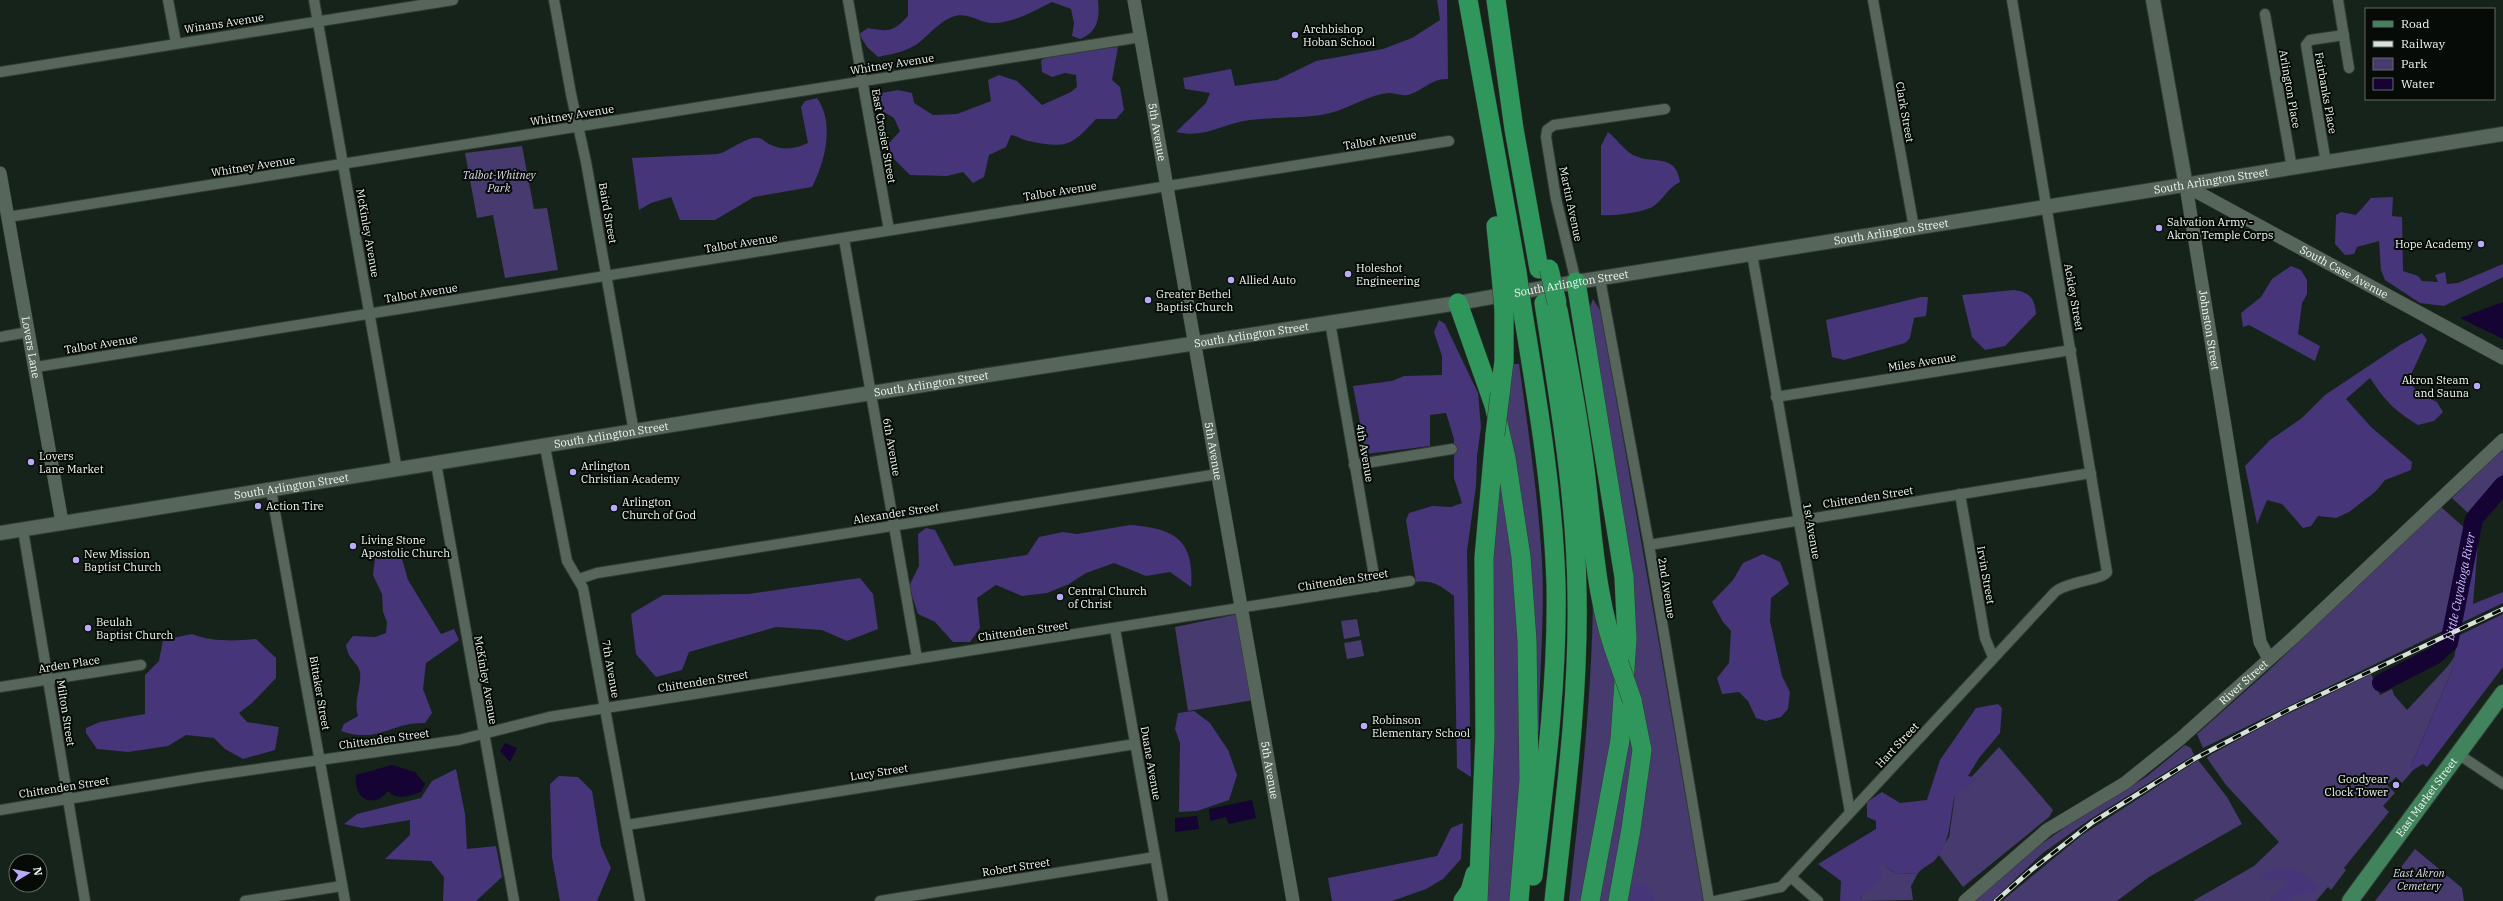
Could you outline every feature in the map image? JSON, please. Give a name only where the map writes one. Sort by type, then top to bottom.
[{"type":"highway","points":[[1468,0],[1480,71],[1513,308],[1546,454],[1556,583],[1555,674],[1550,736],[1530,901]]},
{"type":"highway","points":[[1496,0],[1514,129],[1585,467],[1603,606],[1612,645],[1632,700],[1642,750],[1631,829],[1618,901]]},
{"type":"highway","points":[[1576,282],[1624,577],[1627,639],[1620,740],[1590,901]]},
{"type":"highway","points":[[1458,303],[1494,406],[1506,458],[1521,557],[1527,641],[1529,780],[1519,901]]},
{"type":"highway","points":[[1551,303],[1572,494],[1578,594],[1574,708],[1554,901]]},
{"type":"highway","points":[[1478,901],[1485,736],[1484,558],[1495,436],[1504,361],[1513,308]]},
{"type":"highway","points":[[1463,901],[1470,891],[1481,854]]},
{"type":"main road","name":"Johnston Street","points":[[2153,0],[2186,186]]},
{"type":"main road","name":"South Arlington Street","points":[[0,533],[436,463],[546,447],[1195,342],[1458,303],[1600,278],[2186,186],[2503,134]]},
{"type":"main road","name":"East Market Street","points":[[2350,901],[2503,693]]},
{"type":"street","points":[[168,0],[176,43]]},
{"type":"street","name":"McKinley Avenue","points":[[314,0],[397,470]]},
{"type":"street","name":"Winans Avenue","points":[[0,72],[318,20],[453,0]]},
{"type":"street","name":"Baird Street","points":[[554,0],[607,276],[634,432]]},
{"type":"street","name":"East Crosier Street","points":[[848,0],[889,230]]},
{"type":"street","name":"5th Avenue","points":[[1134,0],[1293,901]]},
{"type":"street","name":"Clark Street","points":[[1873,0],[1914,228]]},
{"type":"street","name":"Ackley Street","points":[[2012,0],[2107,568],[2102,577],[2084,581]]},
{"type":"street","points":[[2338,0],[2349,68]]},
{"type":"street","name":"Arlington Place","points":[[2265,14],[2292,168]]},
{"type":"street","name":"Fairbanks Place","points":[[2326,163],[2306,45],[2310,40],[2344,35]]},
{"type":"street","name":"Whitney Avenue","points":[[8,217],[1141,38]]},
{"type":"street","name":"Martin Avenue","points":[[1576,282],[1556,199],[1546,137],[1547,130],[1554,125],[1666,109]]},
{"type":"street","name":"Talbot Avenue","points":[[36,367],[369,313],[844,239],[889,230],[1449,141]]},
{"type":"street","name":"Lovers Lane","points":[[0,173],[28,332],[36,367],[62,522]]},
{"type":"street","name":"South Case Avenue","points":[[2186,186],[2503,358]]},
{"type":"street","name":"Johnston Street","points":[[2186,186],[2260,642],[2269,658]]},
{"type":"street","name":"6th Avenue","points":[[844,239],[917,658]]},
{"type":"street","name":"1st Avenue","points":[[1752,254],[1850,812]]},
{"type":"street","name":"2nd Avenue","points":[[1600,278],[1649,545],[1709,901]]},
{"type":"street","name":"4th Avenue","points":[[1330,322],[1376,587]]},
{"type":"street","points":[[0,337],[28,332]]},
{"type":"street","name":"Miles Avenue","points":[[1776,397],[2071,350]]},
{"type":"street","name":"River Street","points":[[1965,901],[2047,830],[2125,783],[2153,762],[2269,658],[2503,440]]},
{"type":"street","name":"7th Avenue","points":[[546,447],[566,561],[579,579],[583,588],[640,901]]},
{"type":"street","points":[[1354,465],[1452,449]]},
{"type":"street","name":"McKinley Avenue","points":[[436,463],[483,735],[514,901]]},
{"type":"street","name":"Chittenden Street","points":[[1649,545],[2091,473]]},
{"type":"street","name":"Alexander Street","points":[[579,579],[594,574],[1218,474]]},
{"type":"street","name":"Bittaker Street","points":[[271,490],[345,901]]},
{"type":"street","name":"Irvin Street","points":[[1960,494],[1985,638],[1993,657]]},
{"type":"street","name":"Milton Street","points":[[23,530],[85,901]]},
{"type":"street","name":"Chittenden Street","points":[[0,810],[483,735],[549,717],[917,658],[1242,609],[1410,581]]},
{"type":"street","name":"Hart Street","points":[[1715,901],[1774,890],[1781,887],[1792,878],[1850,812],[2055,592],[2062,586],[2084,581]]},
{"type":"street","name":"Duane Avenue","points":[[1115,629],[1162,901]]},
{"type":"street","name":"Arden Place","points":[[0,687],[141,665]]},
{"type":"street","name":"Lucy Street","points":[[627,825],[1135,744]]},
{"type":"street","points":[[2458,754],[2503,784]]},
{"type":"street","name":"Robert Street","points":[[880,901],[1155,857]]},
{"type":"street","points":[[1792,878],[1818,901]]},
{"type":"street","points":[[245,901],[342,886]]},
{"type":"green space","name":"Talbot-Whitney Park","points":[[522,146],[534,209],[547,208],[558,270],[505,278],[493,215],[477,218],[465,153]]},
{"type":"green space","points":[[1593,299],[1601,312],[1704,901],[1623,901],[1649,763],[1649,738],[1637,686],[1634,681],[1633,648],[1589,309]]},
{"type":"green space","points":[[1510,339],[1514,364],[1519,364],[1538,512],[1542,561],[1543,604],[1539,731],[1534,731],[1505,417]]},
{"type":"green space","points":[[2503,449],[2503,474],[2469,514],[2452,498]]},
{"type":"green space","points":[[1499,458],[1519,616],[1522,772],[1510,901],[1486,901],[1492,826],[1490,612]]},
{"type":"green space","points":[[2441,507],[2467,530],[2447,629],[2203,748],[2197,734],[2267,672]]},
{"type":"green space","points":[[1593,597],[1617,678],[1605,792],[1585,901],[1569,901],[1588,711]]},
{"type":"green space","points":[[1238,614],[1254,700],[1188,711],[1175,627]]},
{"type":"green space","points":[[1357,619],[1360,636],[1344,639],[1341,621]]},
{"type":"green space","points":[[1361,640],[1364,656],[1347,659],[1344,643]]},
{"type":"green space","points":[[2455,656],[2452,670],[2411,766],[2414,769],[2402,783],[2396,777],[2387,785],[2395,793],[2383,806],[2389,812],[2344,868],[2346,870],[2331,890],[2328,887],[2316,901],[2193,901],[2254,866],[2279,842],[2226,785],[2207,758],[2210,755],[2271,722],[2371,674],[2380,695],[2392,689],[2394,695],[2407,710],[2448,666]]},
{"type":"green space","points":[[1629,717],[1635,741],[1611,901],[1597,901]]},
{"type":"green space","points":[[2185,745],[2191,748],[2194,755],[2089,820],[2043,853],[1992,901],[1974,901],[2017,862],[2068,825],[2146,777]]},
{"type":"green space","points":[[1999,747],[2053,810],[2049,817],[1963,887],[1938,854],[1949,837],[1955,795]]},
{"type":"green space","points":[[2198,760],[2227,797],[2242,824],[2149,877],[2117,901],[2002,901],[2082,835]]},
{"type":"green space","name":"East Akron Cemetery","points":[[2415,849],[2462,888],[2464,901],[2375,901]]},
{"type":"green space","points":[[1880,866],[1884,866],[1897,874],[1918,873],[1911,886],[1913,900],[1861,901],[1862,893]]},
{"type":"shaded area","points":[[908,0],[1098,0],[1099,13],[1094,28],[1086,36],[1080,39],[1072,36],[1074,23],[1071,9],[1052,2],[1023,16],[999,23],[991,23],[967,16],[957,15],[944,22],[921,41],[906,50],[878,57],[867,47],[859,34],[868,28],[890,30],[894,28],[908,16]]},
{"type":"shaded area","points":[[1437,0],[1447,0],[1448,79],[1442,79],[1407,95],[1389,93],[1382,94],[1327,114],[1305,117],[1250,120],[1196,134],[1176,132],[1206,103],[1210,93],[1185,89],[1183,78],[1231,69],[1235,86],[1277,80],[1316,61],[1383,49],[1412,38],[1440,20]]},
{"type":"shaded area","points":[[1118,47],[1112,80],[1120,87],[1124,110],[1116,119],[1096,119],[1080,136],[1073,141],[1066,144],[1051,145],[1026,140],[1011,135],[1006,147],[989,155],[984,177],[973,183],[963,172],[947,176],[910,175],[884,149],[900,131],[894,118],[879,109],[876,94],[898,90],[912,93],[914,103],[933,115],[957,114],[991,101],[988,80],[999,75],[1017,81],[1042,105],[1071,92],[1077,87],[1076,75],[1065,73],[1052,77],[1042,72],[1041,60],[1054,54]]},
{"type":"shaded area","points":[[817,98],[826,119],[827,131],[821,166],[812,187],[754,197],[715,220],[680,220],[671,197],[651,203],[639,210],[632,158],[718,154],[744,141],[754,138],[761,139],[779,148],[798,147],[808,143],[801,107],[805,101]]},
{"type":"shaded area","points":[[1608,132],[1633,155],[1640,158],[1662,161],[1674,167],[1678,173],[1680,182],[1652,207],[1627,214],[1601,215],[1601,146]]},
{"type":"shaded area","points":[[2393,197],[2392,216],[2402,217],[2403,271],[2418,276],[2422,281],[2438,282],[2435,275],[2445,272],[2447,284],[2458,283],[2503,264],[2503,277],[2444,306],[2420,303],[2385,280],[2381,270],[2379,241],[2357,247],[2354,254],[2345,255],[2335,244],[2336,215],[2341,212],[2356,215],[2371,198]]},
{"type":"shaded area","points":[[2291,266],[2301,270],[2307,280],[2307,294],[2302,303],[2298,334],[2320,346],[2315,361],[2249,325],[2243,327],[2241,313],[2261,297],[2272,279]]},
{"type":"shaded area","points":[[2014,290],[2024,292],[2033,300],[2036,314],[2005,346],[1985,350],[1972,337],[1962,295]]},
{"type":"shaded area","points":[[1921,297],[1928,297],[1926,316],[1914,318],[1910,338],[1905,343],[1844,360],[1832,357],[1826,320]]},
{"type":"shaded area","points":[[1439,320],[1445,324],[1478,393],[1481,427],[1477,456],[1476,486],[1467,551],[1471,777],[1457,768],[1454,596],[1436,584],[1416,582],[1406,520],[1409,513],[1432,506],[1451,507],[1462,503],[1454,478],[1454,439],[1446,413],[1430,415],[1430,446],[1366,454],[1353,386],[1392,381],[1404,376],[1442,375],[1442,356],[1434,332]]},
{"type":"shaded area","points":[[2422,333],[2427,340],[2408,381],[2420,394],[2437,402],[2443,412],[2434,421],[2418,425],[2410,420],[2391,405],[2370,378],[2346,399],[2371,427],[2412,462],[2411,470],[2385,480],[2375,492],[2349,512],[2336,518],[2318,516],[2311,526],[2303,528],[2282,504],[2267,500],[2257,524],[2245,466],[2270,440],[2302,418],[2325,395],[2400,345]]},
{"type":"shaded area","points":[[1130,525],[1158,529],[1169,533],[1178,539],[1185,547],[1189,557],[1191,587],[1170,572],[1146,576],[1114,563],[1086,573],[1069,584],[1047,593],[1022,596],[996,585],[977,598],[980,628],[970,642],[953,642],[935,622],[918,614],[909,586],[919,566],[918,534],[926,528],[935,530],[954,566],[1027,555],[1039,537],[1063,532],[1077,534]]},
{"type":"shaded area","points":[[2473,536],[2478,543],[2473,604],[2503,592],[2503,603],[2461,623],[2466,570]]},
{"type":"shaded area","points":[[392,551],[402,559],[408,580],[441,634],[454,629],[459,640],[426,663],[423,689],[432,713],[425,723],[403,726],[384,732],[365,735],[341,731],[344,724],[358,716],[356,705],[360,683],[359,669],[349,654],[346,645],[353,636],[375,637],[386,633],[387,622],[383,612],[382,594],[373,575],[375,558]]},
{"type":"shaded area","points":[[1763,554],[1780,562],[1789,584],[1771,598],[1770,621],[1782,676],[1790,692],[1788,709],[1781,717],[1766,721],[1756,718],[1748,701],[1739,692],[1722,694],[1717,678],[1729,663],[1731,631],[1723,622],[1712,602],[1733,580],[1743,563]]},
{"type":"shaded area","points":[[860,578],[873,594],[878,629],[847,641],[822,630],[776,627],[689,652],[682,670],[656,677],[636,654],[631,614],[663,595],[748,594]]},
{"type":"shaded area","points":[[2503,614],[2503,667],[2427,767],[2423,764],[2413,770],[2411,766],[2452,670],[2458,636]]},
{"type":"shaded area","points":[[192,634],[216,640],[256,639],[276,658],[276,678],[252,703],[239,713],[247,722],[279,727],[275,750],[243,759],[225,749],[214,738],[186,735],[168,746],[128,752],[97,749],[86,733],[86,728],[100,722],[145,714],[145,675],[159,661],[163,640]]},
{"type":"shaded area","points":[[1998,704],[2002,708],[2000,733],[1979,758],[1968,776],[1977,778],[1969,787],[1955,795],[1947,837],[1935,860],[1918,873],[1897,874],[1884,866],[1880,866],[1882,876],[1868,891],[1862,893],[1861,901],[1840,901],[1841,881],[1818,864],[1876,829],[1876,821],[1867,817],[1867,802],[1882,792],[1900,803],[1927,800],[1940,760],[1976,708]]},
{"type":"shaded area","points":[[1194,711],[1210,723],[1228,750],[1237,775],[1229,800],[1197,811],[1179,812],[1180,743],[1175,729],[1178,713]]},
{"type":"shaded area","points":[[456,769],[465,814],[467,849],[496,846],[502,877],[476,901],[443,901],[444,877],[431,861],[385,859],[410,835],[410,820],[362,828],[344,824],[357,814],[421,798],[432,781]]},
{"type":"shaded area","points":[[559,776],[578,777],[592,791],[601,846],[611,868],[597,901],[560,901],[552,857],[550,784]]},
{"type":"shaded area","points":[[1463,823],[1461,859],[1443,879],[1426,889],[1392,901],[1332,901],[1328,878],[1437,856],[1451,828]]},
{"type":"shaded area","points":[[2272,869],[2297,871],[2311,881],[2316,887],[2316,892],[2295,895],[2290,901],[2270,901],[2288,882],[2283,879],[2258,878]]},
{"type":"shaded area","points":[[1634,883],[1645,883],[1655,901],[1629,901]]},
{"type":"water","points":[[2503,302],[2503,339],[2460,318]]},
{"type":"water","points":[[505,743],[517,748],[510,762],[500,751]]},
{"type":"water","points":[[392,765],[415,772],[425,784],[421,792],[400,797],[388,791],[376,800],[365,799],[357,790],[356,775]]},
{"type":"water","points":[[1252,800],[1256,818],[1229,824],[1226,817],[1210,821],[1209,809]]},
{"type":"water","points":[[1197,816],[1199,829],[1175,832],[1175,818]]},
{"type":"waterway","name":"Little Cuyahoga River","points":[[2381,683],[2434,656],[2449,643],[2474,519],[2503,485]]},
{"type":"railway","points":[[1996,901],[2030,871],[2093,822],[2194,759],[2290,709],[2503,609]]},
{"type":"place","name":"Archbishop Hoban School","points":[[1295,35]]},
{"type":"place","name":"Salvation Army - Akron Temple Corps","points":[[2159,228]]},
{"type":"place","name":"Hope Academy","points":[[2481,244]]},
{"type":"place","name":"Holeshot Engineering","points":[[1348,274]]},
{"type":"place","name":"Allied Auto","points":[[1231,280]]},
{"type":"place","name":"Greater Bethel Baptist Church","points":[[1148,300]]},
{"type":"place","name":"Akron Steam and Sauna","points":[[2477,386]]},
{"type":"place","name":"Lovers Lane Market","points":[[31,462]]},
{"type":"place","name":"Arlington Christian Academy","points":[[573,472]]},
{"type":"place","name":"Action Tire","points":[[258,506]]},
{"type":"place","name":"Arlington Church of God","points":[[614,508]]},
{"type":"place","name":"Living Stone Apostolic Church","points":[[353,546]]},
{"type":"place","name":"New Mission Baptist Church","points":[[76,560]]},
{"type":"place","name":"Central Church of Christ","points":[[1060,597]]},
{"type":"place","name":"Beulah Baptist Church","points":[[88,628]]},
{"type":"place","name":"Robinson Elementary School","points":[[1364,726]]},
{"type":"place","name":"Goodyear Clock Tower","points":[[2396,785]]}]
